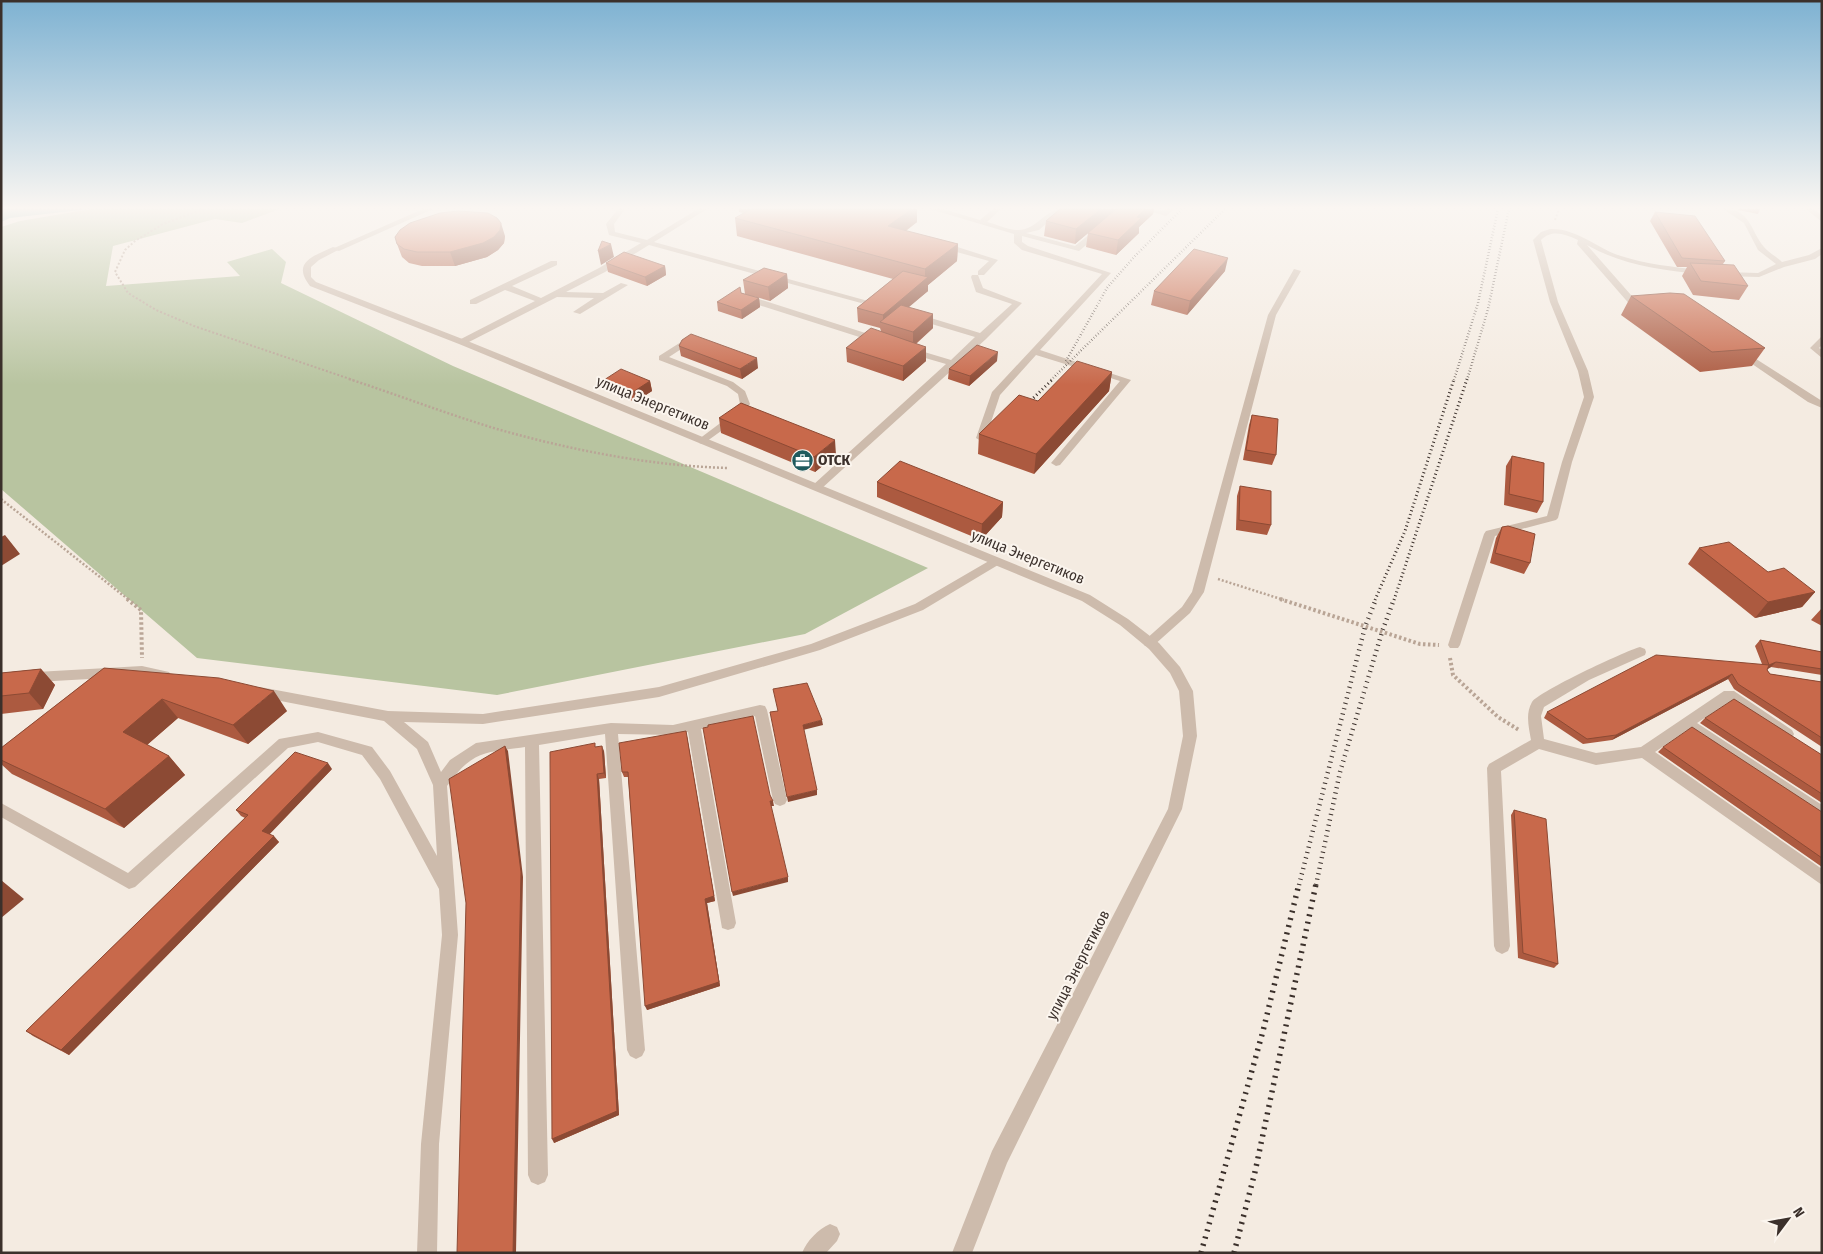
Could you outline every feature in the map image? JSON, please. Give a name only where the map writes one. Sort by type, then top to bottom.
[{"type":"street","name":"улица Энергетиков","points":[[306,268],[307,278],[313,284],[462,342],[817,487],[994,562],[1086,598],[1124,622],[1149,643],[1175,670],[1186,691],[1190,736],[1175,809],[1000,1158],[962,1253]]},
{"type":"street","points":[[473,302],[545,268]]},
{"type":"street","points":[[462,342],[604,268]]},
{"type":"street","points":[[737,268],[864,301]]},
{"type":"street","points":[[817,487],[1018,303],[979,290],[978,275],[986,268]]},
{"type":"street","points":[[981,438],[994,394],[1036,352],[1107,273],[1089,268]]},
{"type":"street","points":[[1454,645],[1490,534],[1552,518],[1567,462],[1589,397],[1583,371],[1554,302],[1545,268]]},
{"type":"street","points":[[1602,268],[1635,305],[1652,307]]},
{"type":"street","points":[[1668,268],[1711,273]]},
{"type":"street","points":[[1720,274],[1759,275],[1775,268]]},
{"type":"street","points":[[1149,643],[1186,610],[1198,592],[1272,315],[1297,271]]},
{"type":"street","points":[[576,312],[624,285]]},
{"type":"street","points":[[506,286],[542,301]]},
{"type":"street","points":[[555,294],[604,296]]},
{"type":"street","points":[[746,298],[886,343]]},
{"type":"street","points":[[913,316],[983,337]]},
{"type":"street","points":[[1822,339],[1814,348],[1822,355]]},
{"type":"street","points":[[689,340],[662,358],[730,384],[742,393],[745,404],[739,414],[703,441]]},
{"type":"street","points":[[905,349],[952,364]]},
{"type":"street","points":[[1738,349],[1811,400],[1822,404]]},
{"type":"street","points":[[1036,352],[1126,380],[1056,464]]},
{"type":"street","points":[[246,690],[388,716],[484,719],[659,692],[816,647],[910,610],[994,562]]},
{"type":"street","points":[[1538,743],[1534,716],[1538,704],[1584,677],[1640,652]]},
{"type":"street","points":[[1,679],[142,671],[180,678]]},
{"type":"street","points":[[1502,946],[1494,768],[1538,743],[1596,759],[1644,752],[1729,695],[1799,741]]},
{"type":"street","points":[[440,785],[455,764],[476,749],[611,728],[673,730],[760,710],[780,800]]},
{"type":"street","points":[[388,716],[423,746],[440,785],[450,935],[430,1144],[427,1253]]},
{"type":"street","points":[[1687,723],[1822,813]]},
{"type":"street","points":[[694,726],[728,922]]},
{"type":"street","points":[[611,728],[636,1050]]},
{"type":"street","points":[[1,809],[129,882],[284,743],[318,736],[367,751],[385,775],[446,887]]},
{"type":"street","points":[[532,740],[538,1176]]},
{"type":"street","points":[[1644,752],[1822,878]]},
{"type":"street","points":[[812,1253],[830,1234]]},
{"type":"path","points":[[118,268],[116,272],[128,293],[156,310],[194,326],[497,429],[611,456],[686,467],[734,468]]},
{"type":"path","points":[[1,500],[141,610],[142,671]]},
{"type":"path","points":[[1203,574],[1302,608],[1420,644],[1454,645],[1450,658],[1453,675],[1498,717],[1538,743]]},
{"type":"green space","points":[[1,268],[109,268],[106,286],[240,276],[232,268],[285,268],[281,283],[453,366],[928,568],[805,634],[497,695],[197,658],[1,489]]},
{"type":"building","points":[[619,268],[662,268],[645,277]]},
{"type":"building","points":[[764,268],[787,274],[768,287],[743,280]]},
{"type":"building","points":[[1176,268],[1220,268],[1190,301],[1154,291]]},
{"type":"building","points":[[1693,268],[1736,268],[1748,286],[1701,281]]},
{"type":"building","points":[[903,271],[928,277],[883,315],[857,308]]},
{"type":"building","points":[[740,287],[741,293],[759,298],[741,310],[717,302]]},
{"type":"building","points":[[1670,293],[1684,294],[1765,348],[1712,352],[1631,296]]},
{"type":"building","points":[[901,305],[933,314],[913,332],[880,322]]},
{"type":"building","points":[[871,328],[926,347],[903,366],[846,348]]},
{"type":"building","points":[[691,334],[757,358],[740,369],[679,346],[682,340]]},
{"type":"building","points":[[977,345],[998,352],[970,376],[949,369]]},
{"type":"building","points":[[1077,361],[1112,372],[1036,454],[979,434],[1019,395],[1038,401]]},
{"type":"building","points":[[621,369],[650,381],[633,392],[604,380]]},
{"type":"building","points":[[741,403],[835,440],[814,457],[719,418]]},
{"type":"building","points":[[1252,415],[1278,419],[1276,455],[1246,450]]},
{"type":"building","points":[[1512,456],[1544,463],[1543,502],[1509,494]]},
{"type":"building","points":[[900,461],[1003,502],[982,524],[877,482]]},
{"type":"building","points":[[1240,486],[1271,491],[1271,525],[1239,520]]},
{"type":"building","points":[[1508,526],[1535,534],[1530,563],[1495,553],[1502,527]]},
{"type":"building","points":[[1729,542],[1768,572],[1784,568],[1815,592],[1768,602],[1699,548]]},
{"type":"building","points":[[1760,640],[1822,652],[1822,669],[1776,662],[1769,665]]},
{"type":"building","points":[[1656,655],[1769,665],[1767,670],[1770,674],[1822,682],[1822,738],[1738,684],[1732,674],[1616,735],[1587,739],[1547,712]]},
{"type":"building","points":[[104,668],[219,678],[274,691],[233,725],[162,699],[123,732],[169,756],[105,809],[1,760],[1,748]]},
{"type":"building","points":[[41,669],[29,693],[1,696],[1,673]]},
{"type":"building","points":[[807,683],[822,720],[803,725],[817,790],[787,797],[770,712],[778,711],[773,689]]},
{"type":"building","points":[[1734,699],[1822,755],[1822,794],[1705,718]]},
{"type":"building","points":[[753,716],[788,877],[732,892],[703,728],[708,727],[708,725]]},
{"type":"building","points":[[1692,727],[1822,812],[1822,858],[1663,747]]},
{"type":"building","points":[[686,731],[714,896],[705,899],[719,982],[645,1006],[628,772],[622,772],[619,743]]},
{"type":"building","points":[[595,743],[595,747],[602,746],[604,773],[597,774],[617,1111],[552,1139],[550,752]]},
{"type":"building","points":[[505,746],[521,872],[513,1253],[457,1253],[466,903],[449,779]]},
{"type":"building","points":[[295,752],[328,763],[262,831],[274,836],[61,1050],[26,1031],[248,815],[236,810]]},
{"type":"building","points":[[1514,810],[1546,819],[1558,964],[1523,953]]},
{"type":"railway","points":[[1066,361],[1107,288],[1125,268]]},
{"type":"railway","points":[[1051,380],[1165,268]]},
{"type":"railway","points":[[1454,380],[1478,303],[1486,268]]},
{"type":"railway","points":[[1467,380],[1488,309],[1497,268]]},
{"type":"railway","points":[[1022,409],[1053,379]]},
{"type":"railway","points":[[1375,600],[1405,531],[1454,379]]},
{"type":"railway","points":[[1394,600],[1467,379]]},
{"type":"railway","points":[[1299,885],[1365,627],[1376,599]]},
{"type":"railway","points":[[1316,885],[1340,772],[1382,632],[1394,599]]},
{"type":"railway","points":[[1201,1253],[1263,1031],[1299,884]]},
{"type":"railway","points":[[1234,1253],[1255,1172],[1316,884]]},
{"type":"place","name":"ОТСК","points":[[802,460]]}]
